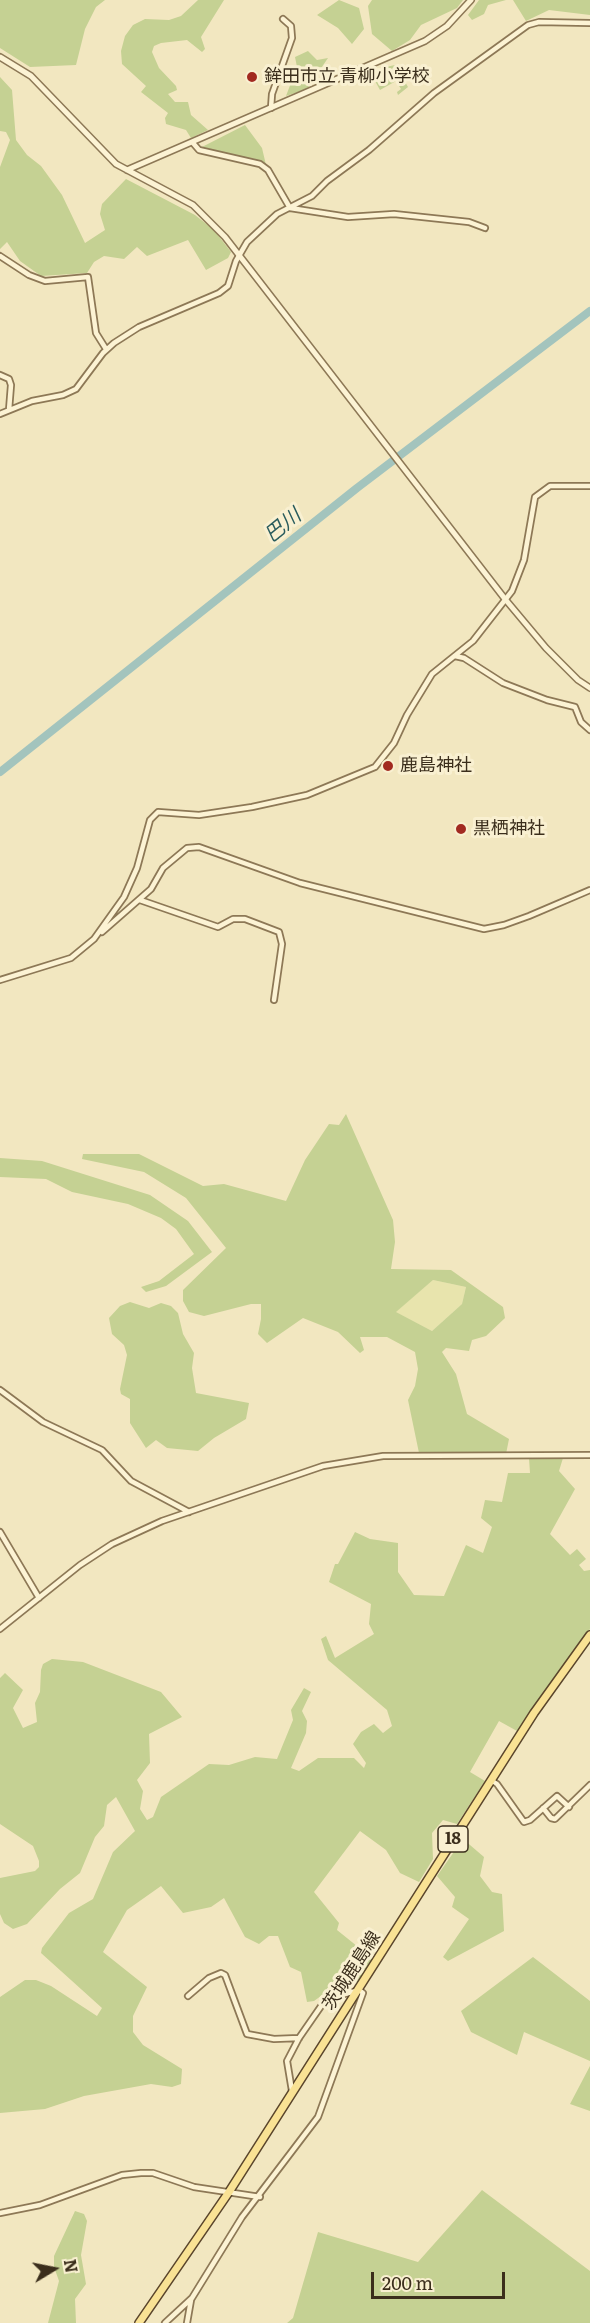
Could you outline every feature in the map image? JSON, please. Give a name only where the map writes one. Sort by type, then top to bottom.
[{"type":"main road","name":"茨城鹿島線","points":[[139,2323],[229,2192],[544,1696],[590,1635]]},
{"type":"street","points":[[127,170],[425,41],[447,26],[471,0]]},
{"type":"street","points":[[272,108],[272,94],[292,38],[291,26],[283,19]]},
{"type":"street","points":[[0,414],[32,401],[63,395],[76,389],[106,349],[139,327],[219,293],[228,286],[239,256],[252,237],[277,214],[312,196],[434,93],[528,25],[539,21],[590,23]]},
{"type":"street","points":[[0,57],[31,76],[102,152],[127,170],[193,205],[239,256],[411,474],[505,599],[546,648],[578,680],[590,688]]},
{"type":"street","points":[[193,143],[198,150],[260,164],[268,170],[290,208]]},
{"type":"street","points":[[290,208],[348,217],[394,214],[469,222],[484,228]]},
{"type":"street","points":[[0,256],[29,275],[45,281],[88,277],[96,333],[106,349]]},
{"type":"street","points":[[0,375],[9,380],[11,385],[9,410]]},
{"type":"street","points":[[98,935],[124,897],[137,868],[153,815],[163,811],[199,815],[307,795],[368,771],[384,758],[432,674],[483,630],[512,591],[524,560],[535,497],[550,486],[590,486]]},
{"type":"street","points":[[455,656],[464,658],[503,683],[547,700],[575,707],[581,722],[590,730]]},
{"type":"street","points":[[0,980],[70,958],[140,900],[151,889],[163,868],[187,848],[199,847],[300,883],[484,929],[504,926],[590,890]]},
{"type":"street","points":[[140,900],[218,927],[233,919],[245,919],[279,932],[282,944],[274,1000]]},
{"type":"street","points":[[0,1390],[43,1422],[102,1450],[131,1481],[189,1512]]},
{"type":"street","points":[[0,1629],[112,1544],[189,1512],[323,1466],[362,1458],[432,1455],[590,1455]]},
{"type":"street","points":[[0,1532],[39,1598]]},
{"type":"street","points":[[491,1780],[497,1784],[521,1821],[530,1820],[559,1796],[569,1807]]},
{"type":"street","points":[[543,1808],[552,1819],[569,1807],[590,1785]]},
{"type":"street","points":[[188,1996],[209,1978],[220,1973],[225,1975],[247,2034],[274,2039],[299,2038]]},
{"type":"street","points":[[165,2323],[192,2298],[242,2217],[260,2197],[322,2108],[363,1993],[357,1990],[326,1999],[299,2038],[287,2061],[292,2091]]},
{"type":"street","points":[[0,2213],[40,2205],[106,2180],[133,2174],[153,2173],[194,2187],[260,2197]]},
{"type":"street","points":[[187,2323],[192,2298]]},
{"type":"shaded area","points":[[433,1280],[466,1287],[462,1304],[432,1331],[395,1312]]},
{"type":"green space","points":[[0,0],[105,0],[96,7],[85,29],[76,65],[30,67],[0,48]]},
{"type":"green space","points":[[198,0],[224,0],[201,37],[205,49],[202,52],[187,40],[161,43],[154,46],[152,52],[159,68],[176,86],[177,90],[168,94],[175,102],[188,102],[191,115],[208,130],[191,138],[186,130],[166,124],[165,118],[168,113],[141,92],[146,86],[122,64],[121,51],[125,36],[133,25],[145,19],[169,20],[181,16]]},
{"type":"green space","points":[[339,0],[359,8],[364,29],[352,44],[338,28],[317,15]]},
{"type":"green space","points":[[372,0],[463,0],[457,8],[421,25],[410,40],[392,51],[372,34],[368,6]]},
{"type":"green space","points":[[479,0],[506,0],[488,5],[484,14],[472,20],[468,15]]},
{"type":"green space","points":[[513,0],[590,0],[590,15],[549,10],[526,21]]},
{"type":"green space","points":[[308,51],[317,60],[328,58],[307,89],[286,96],[297,67],[295,57]]},
{"type":"green space","points":[[395,65],[408,87],[398,95],[397,92],[401,89],[396,81],[380,90],[375,81],[376,74],[386,67]]},
{"type":"green space","points":[[0,77],[12,90],[16,140],[27,155],[41,166],[62,195],[85,243],[105,230],[100,214],[102,204],[126,179],[195,215],[214,230],[231,252],[228,258],[206,270],[188,240],[147,256],[137,247],[124,259],[104,256],[94,262],[87,273],[41,276],[20,261],[7,242],[0,249],[0,167],[10,140],[6,132],[0,131]]},
{"type":"green space","points":[[245,125],[262,148],[266,165],[255,159],[206,151],[202,147]]},
{"type":"green space","points":[[346,1114],[393,1220],[395,1242],[391,1269],[451,1270],[503,1307],[505,1318],[486,1336],[472,1340],[469,1351],[446,1348],[442,1352],[456,1374],[467,1414],[509,1439],[506,1454],[419,1453],[408,1400],[415,1386],[418,1369],[415,1352],[387,1337],[360,1337],[364,1350],[360,1353],[338,1332],[303,1318],[267,1343],[258,1334],[261,1304],[251,1304],[204,1316],[189,1312],[183,1301],[183,1290],[226,1248],[186,1198],[144,1172],[82,1159],[83,1154],[139,1154],[203,1186],[224,1184],[286,1201],[305,1160],[329,1124],[339,1125]],"holes":[[[433,1280],[466,1287],[462,1304],[432,1331],[396,1312]]]},
{"type":"green space","points":[[0,1158],[42,1161],[150,1195],[188,1221],[212,1252],[166,1286],[146,1292],[141,1287],[159,1281],[194,1254],[176,1229],[161,1218],[128,1204],[72,1192],[46,1179],[0,1177]]},
{"type":"green space","points":[[130,1302],[149,1308],[161,1303],[171,1306],[178,1313],[183,1334],[194,1353],[192,1368],[196,1393],[249,1403],[246,1419],[214,1438],[198,1451],[167,1448],[156,1440],[146,1448],[130,1423],[130,1399],[121,1394],[127,1355],[124,1345],[112,1334],[109,1318],[120,1306]]},
{"type":"green space","points":[[529,1458],[563,1458],[559,1471],[575,1489],[550,1534],[570,1555],[577,1549],[586,1559],[579,1565],[584,1571],[590,1570],[590,1629],[517,1731],[499,1721],[470,1772],[485,1781],[457,1824],[443,1820],[432,1833],[433,1859],[419,1882],[400,1873],[386,1850],[360,1831],[314,1892],[339,1923],[337,1930],[373,1959],[358,1983],[343,1980],[314,2001],[307,2002],[301,1972],[290,1967],[278,1936],[269,1936],[259,1944],[245,1937],[224,1898],[211,1907],[183,1913],[161,1886],[127,1910],[103,1952],[147,1987],[133,2016],[133,2032],[143,2045],[182,2069],[181,2084],[172,2087],[151,2084],[84,2096],[45,2109],[0,2113],[0,1997],[25,1980],[36,1980],[51,1986],[97,2016],[102,2008],[41,1953],[42,1948],[69,1913],[93,1899],[113,1852],[135,1831],[116,1797],[107,1805],[104,1826],[95,1837],[80,1873],[60,1889],[27,1924],[13,1929],[4,1923],[0,1914],[0,1878],[35,1871],[39,1867],[39,1861],[33,1846],[0,1824],[0,1678],[5,1673],[23,1690],[13,1708],[23,1728],[37,1722],[35,1703],[40,1692],[41,1670],[43,1664],[52,1659],[83,1662],[161,1692],[182,1717],[149,1734],[150,1763],[137,1780],[143,1791],[140,1809],[147,1820],[153,1817],[161,1797],[209,1764],[229,1765],[255,1757],[277,1759],[293,1720],[291,1710],[304,1688],[311,1692],[302,1711],[307,1721],[306,1733],[291,1768],[299,1771],[318,1758],[354,1758],[364,1768],[366,1763],[353,1744],[361,1732],[374,1724],[383,1733],[392,1726],[387,1710],[328,1660],[321,1639],[326,1636],[335,1658],[374,1634],[369,1624],[371,1604],[329,1582],[335,1564],[338,1564],[355,1532],[370,1539],[398,1543],[398,1572],[414,1595],[444,1596],[466,1545],[483,1553],[492,1527],[481,1518],[485,1500],[502,1502],[508,1473],[530,1473]]},
{"type":"green space","points":[[463,1839],[484,1857],[480,1876],[492,1892],[502,1894],[504,1931],[448,1961],[443,1957],[469,1919],[452,1907],[455,1897],[437,1876]]},
{"type":"green space","points":[[533,1957],[590,2001],[590,2061],[524,2032],[517,2055],[471,2032],[461,2011]]},
{"type":"green space","points":[[590,2066],[590,2111],[570,2104]]},
{"type":"green space","points":[[482,2190],[590,2271],[590,2323],[287,2323],[293,2318],[318,2232],[418,2262]]},
{"type":"green space","points":[[75,2211],[84,2214],[87,2221],[81,2255],[86,2284],[75,2299],[76,2323],[48,2323],[59,2281],[54,2267],[54,2256]]},
{"type":"waterway","name":"巴川","points":[[0,772],[357,488],[590,311]]},
{"type":"place","name":"鉾田市立 青柳小学校","points":[[252,77]]},
{"type":"place","name":"鹿島神社","points":[[388,766]]},
{"type":"place","name":"黒栖神社","points":[[461,829]]}]
